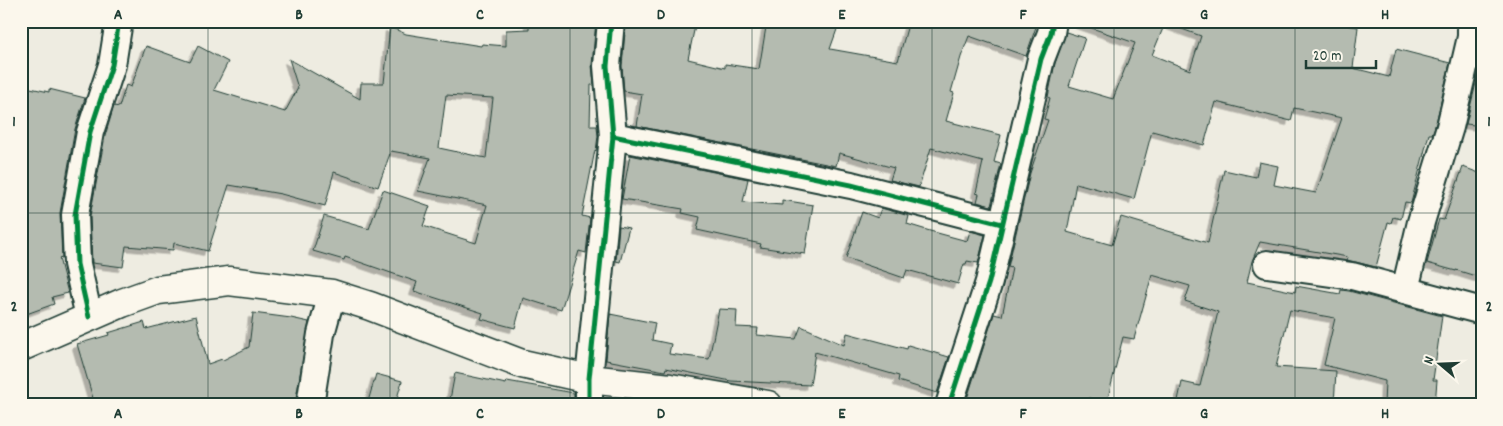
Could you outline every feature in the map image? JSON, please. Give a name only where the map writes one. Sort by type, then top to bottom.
[{"type":"main road","points":[[21,347],[122,303],[158,290],[229,281],[332,294],[370,306],[522,364],[589,392],[670,388],[768,405]]},
{"type":"street","points":[[89,317],[77,264],[76,215],[90,132],[112,65],[119,21]]},
{"type":"street","points":[[589,392],[613,136],[607,66],[611,21]]},
{"type":"street","points":[[949,405],[989,282],[1041,59],[1051,33],[1053,21]]},
{"type":"street","points":[[1405,290],[1421,222],[1450,127],[1471,37],[1471,21]]},
{"type":"street","points":[[613,136],[851,185],[1002,224]]},
{"type":"street","points":[[1267,264],[1352,276],[1482,311]]},
{"type":"street","points":[[310,405],[321,334],[332,294]]},
{"type":"building","points":[[529,21],[596,21],[592,65],[594,85],[591,85],[590,126],[597,126],[598,136],[582,216],[590,218],[586,253],[579,251],[561,310],[523,298],[515,328],[481,319],[483,313],[414,291],[417,282],[345,257],[344,260],[313,251],[324,216],[369,229],[383,190],[430,206],[423,226],[476,243],[487,205],[418,191],[430,158],[391,151],[378,187],[334,172],[325,206],[281,194],[229,185],[208,251],[174,243],[173,250],[126,246],[123,267],[92,263],[90,216],[105,136],[114,106],[119,107],[126,85],[131,87],[146,46],[190,62],[198,46],[228,62],[214,90],[285,112],[298,88],[289,59],[360,99],[361,83],[384,83],[390,27],[406,34],[481,46],[482,44],[506,46],[506,30],[529,29]],"holes":[[[446,95],[493,98],[486,158],[439,148]]]},
{"type":"building","points":[[626,21],[696,21],[688,59],[725,68],[725,64],[759,69],[767,21],[840,21],[830,49],[898,61],[909,21],[1038,21],[1026,56],[969,36],[951,92],[954,93],[946,121],[1001,135],[994,162],[1001,164],[991,206],[977,202],[979,194],[976,193],[983,162],[931,148],[919,187],[890,180],[894,168],[839,153],[836,166],[637,126],[642,94],[624,91],[622,66]]},
{"type":"building","points":[[1081,21],[1166,21],[1152,55],[1190,70],[1201,36],[1168,24],[1169,21],[1316,21],[1358,27],[1353,68],[1389,77],[1396,49],[1450,63],[1436,123],[1432,134],[1429,134],[1411,203],[1405,202],[1401,219],[1393,217],[1391,223],[1388,222],[1376,267],[1347,260],[1348,257],[1260,242],[1252,261],[1247,282],[1295,292],[1296,286],[1340,294],[1341,290],[1349,291],[1442,316],[1433,380],[1437,380],[1435,405],[1384,405],[1385,381],[1324,365],[1335,318],[1290,310],[1276,367],[1336,371],[1334,405],[1177,405],[1182,382],[1200,386],[1218,312],[1185,301],[1190,286],[1152,275],[1134,339],[1123,337],[1107,402],[1089,398],[1088,405],[965,405],[994,314],[1002,316],[1012,268],[1008,267],[1030,173],[1048,120],[1044,119],[1050,98],[1048,97],[1055,63],[1066,32],[1085,38],[1069,86],[1113,99],[1135,43],[1080,24]],"holes":[[[1216,102],[1291,121],[1294,108],[1342,118],[1316,193],[1274,185],[1278,166],[1259,162],[1256,177],[1224,170],[1208,243],[1121,217],[1112,245],[1067,232],[1076,183],[1134,199],[1152,131],[1204,145]]]},
{"type":"building","points":[[1479,71],[1482,71],[1482,126],[1466,124]]},
{"type":"building","points":[[21,86],[49,92],[49,89],[85,98],[75,129],[60,213],[62,259],[59,258],[68,293],[52,297],[54,304],[21,316]]},
{"type":"building","points":[[630,155],[748,179],[743,202],[782,205],[782,200],[813,205],[805,254],[760,247],[761,244],[697,230],[700,217],[682,213],[683,209],[622,199]]},
{"type":"building","points":[[1463,167],[1482,174],[1482,278],[1427,263],[1439,219],[1444,220]]},
{"type":"building","points":[[881,208],[909,216],[907,224],[967,241],[970,231],[985,235],[978,263],[967,261],[964,264],[958,284],[907,270],[904,278],[846,258],[862,212],[878,218]]},
{"type":"building","points":[[619,226],[629,228],[620,262],[616,261]]},
{"type":"building","points":[[719,309],[737,310],[736,327],[758,328],[757,335],[796,339],[801,326],[844,345],[847,333],[907,349],[908,345],[949,357],[937,393],[898,381],[899,376],[815,352],[810,385],[731,381],[666,368],[665,371],[606,360],[610,314],[655,323],[652,340],[671,344],[669,354],[709,359]]},
{"type":"building","points":[[253,313],[309,322],[295,405],[95,405],[77,344],[144,322],[146,329],[196,316],[208,364],[223,360],[249,347]]},
{"type":"building","points":[[455,373],[506,384],[507,381],[574,393],[574,405],[449,405]]},
{"type":"building","points":[[376,374],[402,381],[395,405],[367,405]]},
{"type":"cycle path","points":[[89,317],[77,264],[75,215],[90,132],[112,65],[119,21]]},
{"type":"cycle path","points":[[589,405],[589,379],[613,136],[607,66],[611,21]]},
{"type":"cycle path","points":[[949,405],[989,282],[1041,59],[1051,33],[1053,21]]},
{"type":"cycle path","points":[[613,136],[851,185],[1002,224]]}]
